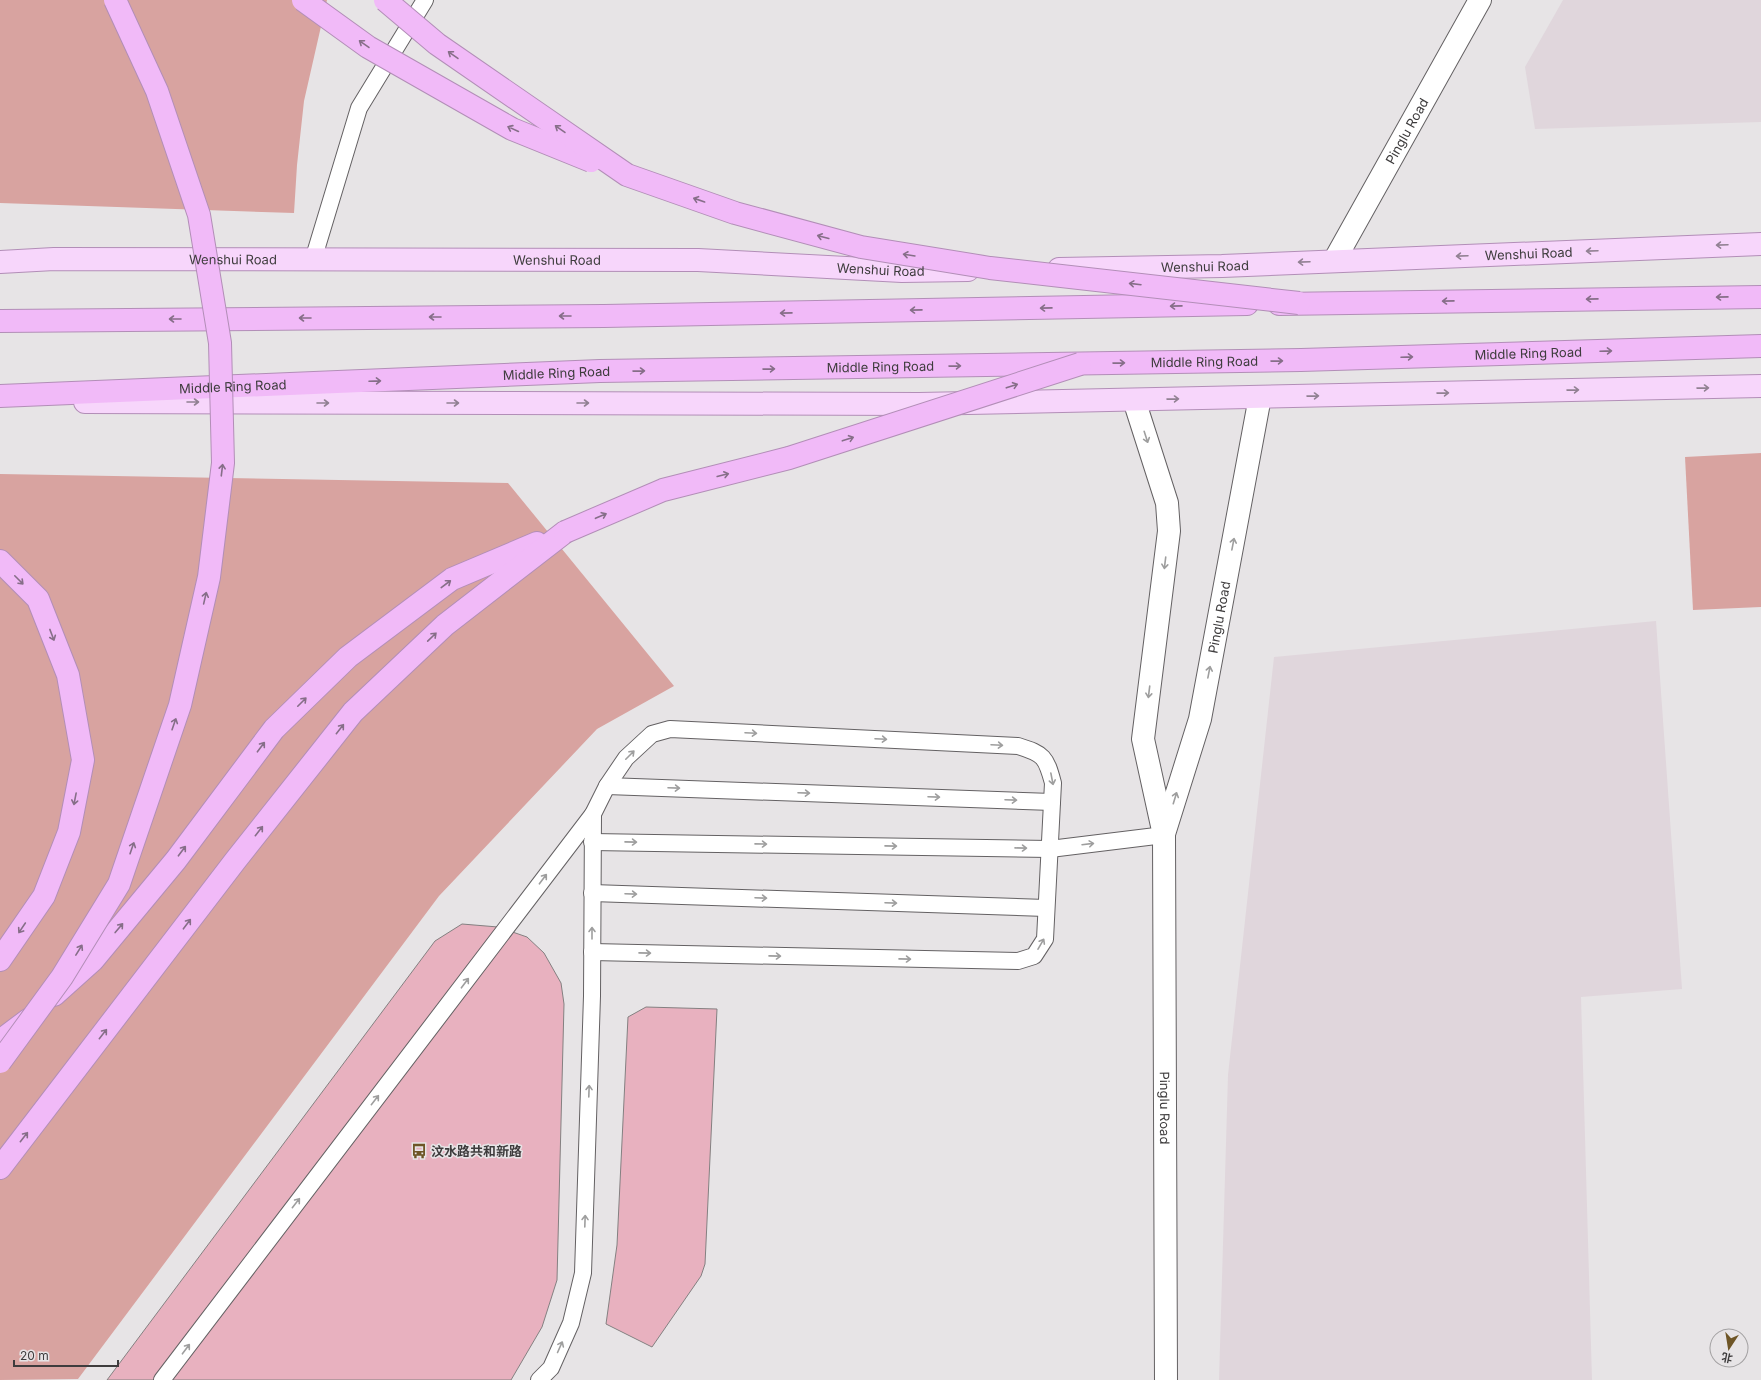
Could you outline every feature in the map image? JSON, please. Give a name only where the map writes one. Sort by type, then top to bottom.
[{"type":"highway","points":[[0,1062],[62,977],[119,884],[180,706],[210,577],[223,463],[220,343],[199,215],[157,91],[115,0]]},
{"type":"highway","points":[[303,0],[368,47],[512,129],[627,175],[735,213],[861,247],[990,268],[1299,303]]},
{"type":"highway","points":[[384,0],[437,44],[627,175]]},
{"type":"highway","points":[[0,321],[604,316],[1761,296]]},
{"type":"highway","name":"Middle Ring Road","points":[[0,396],[600,371],[1301,360],[1761,346]]},
{"type":"highway","points":[[0,1041],[20,1027],[93,960],[176,860],[274,729],[348,657],[452,579],[662,490],[789,458],[1080,364]]},
{"type":"highway","points":[[0,1168],[235,861],[353,712],[445,625],[565,532]]},
{"type":"highway","points":[[0,560],[38,598],[68,675],[83,760],[69,832],[44,896],[0,960]]},
{"type":"main road","name":"Wenshui Road","points":[[0,262],[54,259],[698,260],[902,272],[1222,266],[1761,244]]},
{"type":"main road","points":[[0,402],[919,404],[1761,386]]},
{"type":"street","name":"Pinglu Road","points":[[1334,261],[1480,0]]},
{"type":"street","name":"Pinglu Road","points":[[1164,835],[1200,719],[1260,397]]},
{"type":"street","name":"Pinglu Road","points":[[1134,400],[1167,503],[1169,531],[1143,739],[1164,835],[1166,1380]]},
{"type":"lane","points":[[313,260],[359,108],[425,0]]},
{"type":"lane","points":[[162,1380],[593,814],[607,786],[626,758],[652,734],[670,729],[1018,746],[1035,752],[1048,763],[1053,783],[1044,939],[1034,956],[1018,961],[592,952]]},
{"type":"lane","points":[[607,786],[1052,802]]},
{"type":"lane","points":[[540,1380],[551,1368],[571,1324],[583,1273],[592,1004],[593,814]]},
{"type":"lane","points":[[592,842],[1050,849],[1164,835]]},
{"type":"lane","points":[[592,893],[1046,908]]},
{"type":"shaded area","points":[[0,0],[327,0],[304,101],[297,165],[294,213],[0,203]]},
{"type":"shaded area","points":[[1563,0],[1761,0],[1761,122],[1535,129],[1525,67]]},
{"type":"shaded area","points":[[1761,453],[1761,607],[1693,610],[1685,457]]},
{"type":"shaded area","points":[[0,474],[508,483],[674,686],[597,729],[439,896],[78,1379],[0,1380]]},
{"type":"shaded area","points":[[1656,621],[1682,989],[1581,997],[1592,1380],[1219,1380],[1228,1075],[1274,657]]},
{"type":"building","name":"汶水路共和新路","points":[[462,924],[498,927],[527,937],[544,953],[561,983],[564,1004],[557,1280],[542,1327],[511,1380],[107,1380],[435,941]]},
{"type":"building","points":[[646,1007],[717,1009],[705,1264],[701,1276],[652,1347],[606,1324],[617,1245],[628,1017]]},
{"type":"place","name":"汶水路共和新路","points":[[419,1151]]}]
